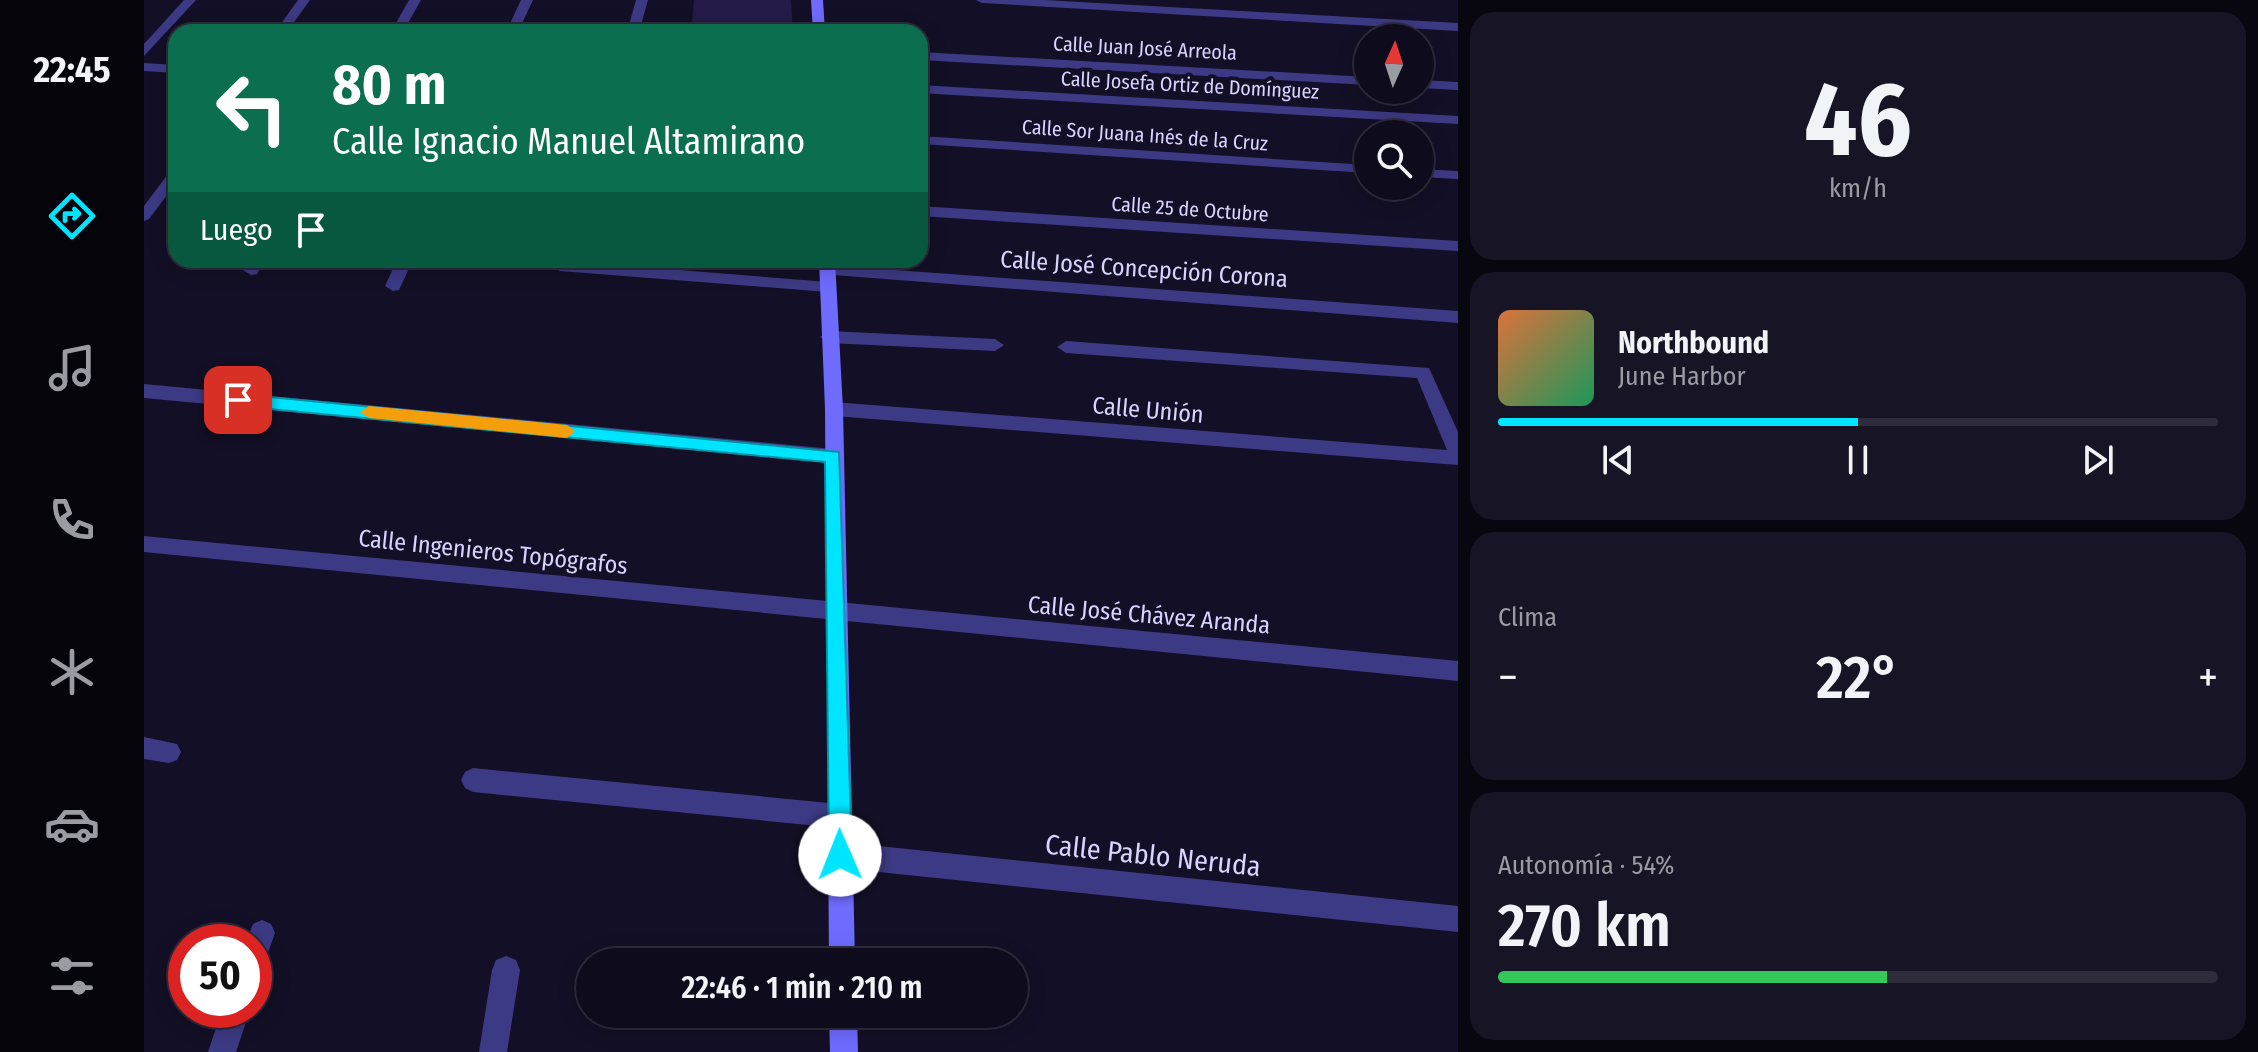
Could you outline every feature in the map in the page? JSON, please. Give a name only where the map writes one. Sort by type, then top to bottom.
[{"type":"main road","points":[[817,0],[818,24]]},
{"type":"main road","points":[[827,272],[834,409],[842,948]]},
{"type":"main road","points":[[843,1028],[844,1052]]},
{"type":"street","points":[[169,24],[190,0]]},
{"type":"street","points":[[287,24],[304,0]]},
{"type":"street","points":[[402,24],[415,0]]},
{"type":"street","points":[[516,24],[527,0]]},
{"type":"street","points":[[635,24],[642,0]]},
{"type":"street","points":[[982,0],[1458,27]]},
{"type":"street","points":[[144,52],[168,25]]},
{"type":"street","name":"Calle Juan José Arreola","points":[[928,56],[1354,80]]},
{"type":"street","points":[[144,67],[168,68]]},
{"type":"street","points":[[1434,85],[1458,86]]},
{"type":"street","name":"Calle Josefa Ortiz de Domínguez","points":[[928,89],[1458,120]]},
{"type":"street","name":"Calle Sor Juana Inés de la Cruz","points":[[928,141],[1354,168]]},
{"type":"street","points":[[1434,174],[1458,175]]},
{"type":"street","points":[[144,216],[168,184]]},
{"type":"street","name":"Calle 25 de Octubre","points":[[928,212],[1458,246]]},
{"type":"street","points":[[393,286],[401,268]]},
{"type":"street","name":"Calle José Concepción Corona","points":[[649,268],[827,272],[1458,317]]},
{"type":"street","points":[[829,337],[995,345]]},
{"type":"street","points":[[1066,347],[1423,372],[1458,456]]},
{"type":"street","points":[[144,391],[833,456]]},
{"type":"street","name":"Calle Unión","points":[[834,409],[1458,456]]},
{"type":"street","name":"Calle Ingenieros Topógrafos","points":[[144,544],[836,612]]},
{"type":"street","name":"Calle José Chávez Aranda","points":[[836,612],[1458,671]]},
{"type":"street","points":[[144,748],[169,752]]},
{"type":"street","points":[[473,780],[839,816]]},
{"type":"street","name":"Calle Pablo Neruda","points":[[840,855],[1458,919]]},
{"type":"street","points":[[493,1052],[506,970]]},
{"type":"street","points":[[222,1052],[230,1028]]},
{"type":"building","points":[[694,0],[791,0],[792,24],[692,24]]},
{"type":"slow traffic","points":[[369,412],[567,431]]},
{"type":"route","points":[[238,400],[833,456],[840,855]]}]
